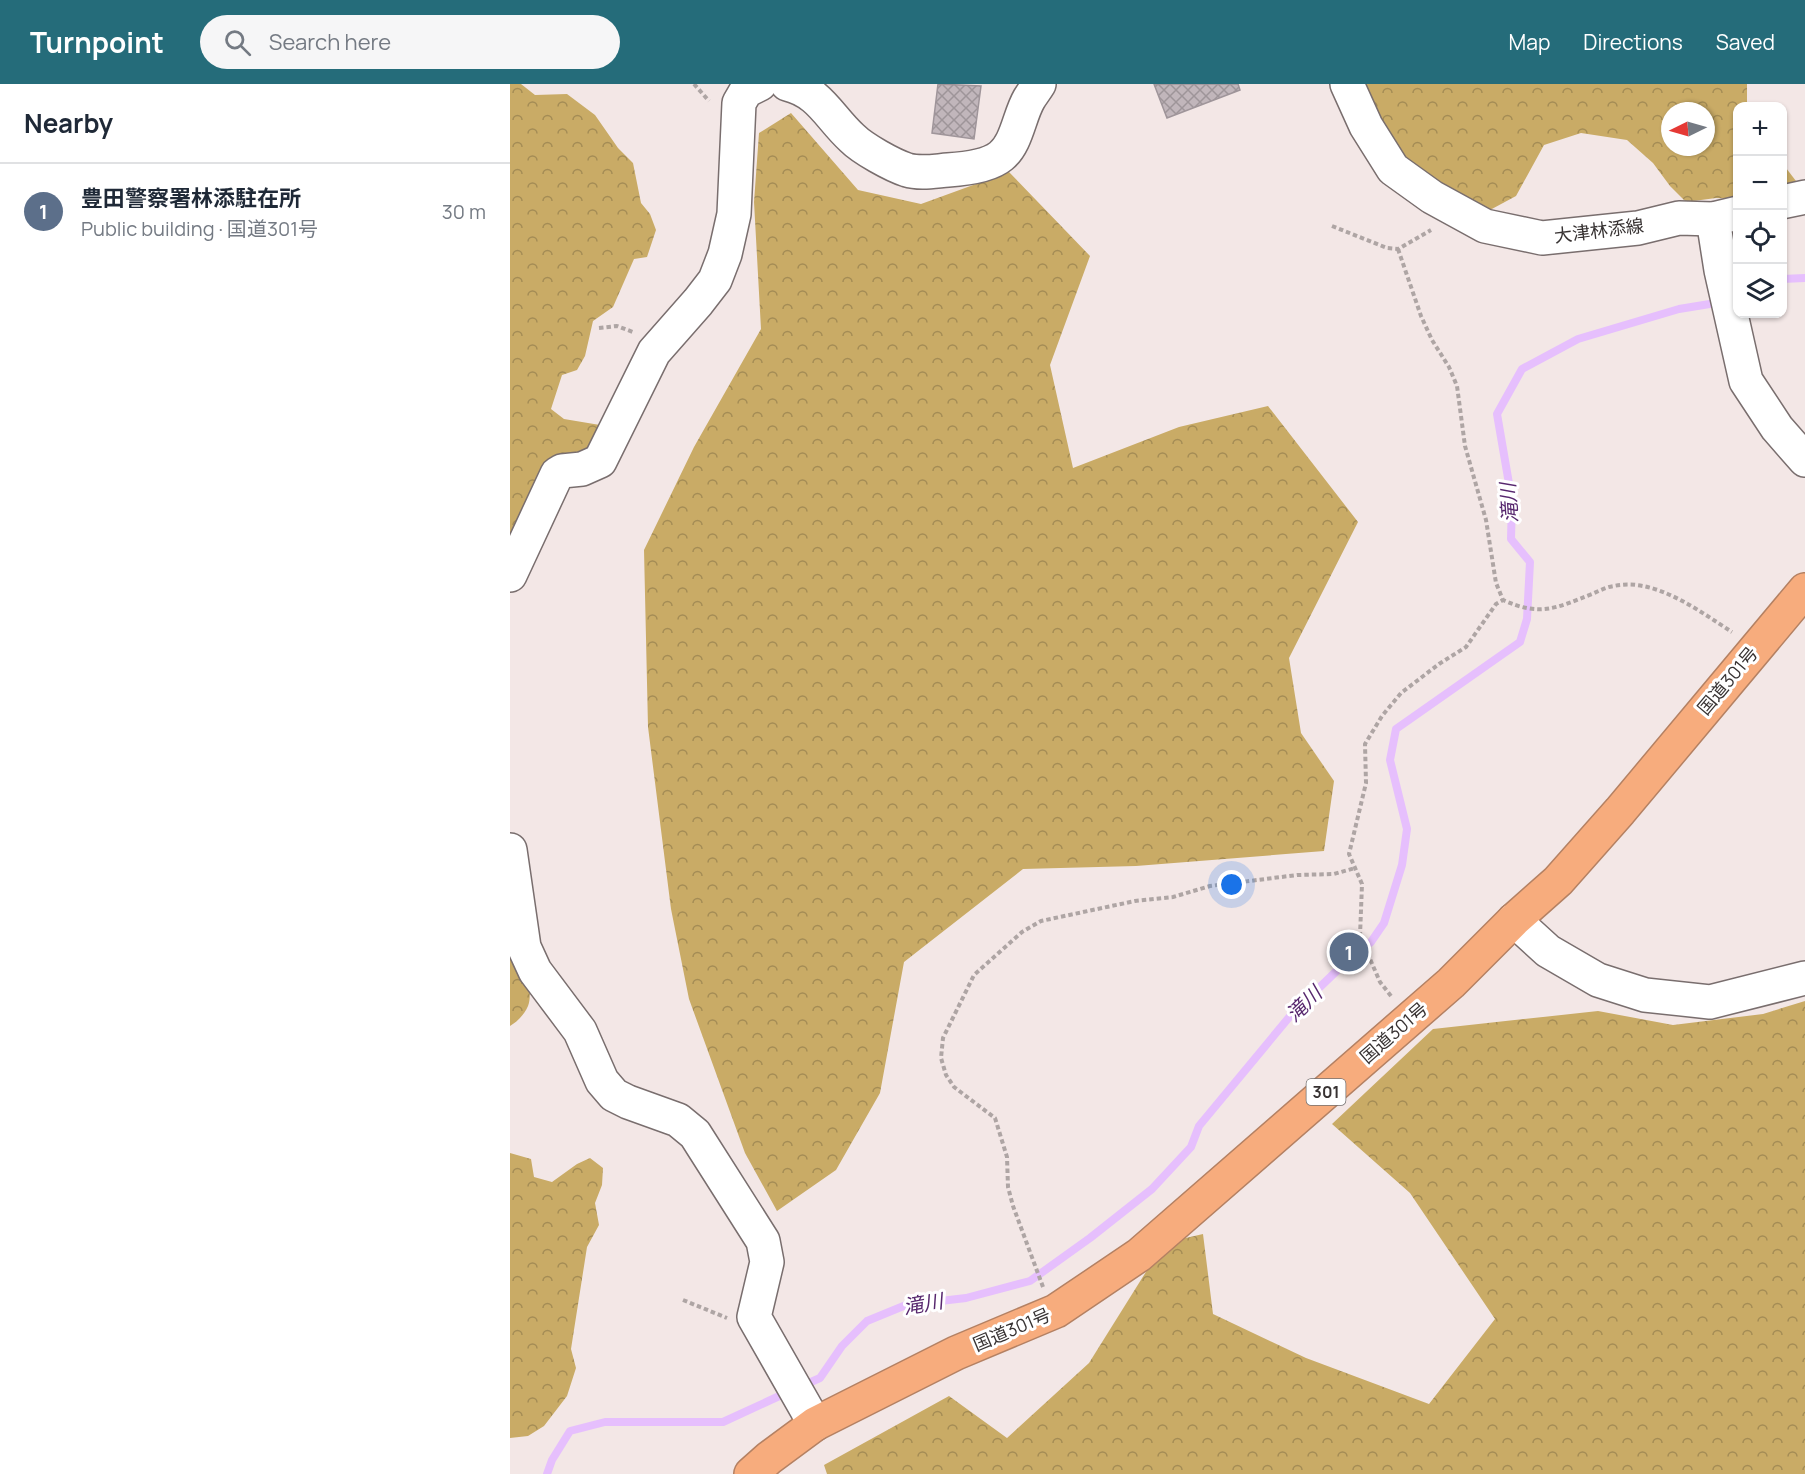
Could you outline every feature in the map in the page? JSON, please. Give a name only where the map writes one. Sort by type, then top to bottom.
[{"type":"highway","name":"国道301号","points":[[751,1474],[815,1424],[956,1353],[1056,1311],[1139,1256],[1451,983],[1558,881],[1805,590]]},
{"type":"street","points":[[510,575],[557,474],[562,471],[582,469],[600,461],[654,352],[715,280],[725,254],[734,214],[739,103],[746,92],[760,84]]},
{"type":"street","points":[[787,84],[814,96],[852,139],[877,155],[908,170],[927,171],[957,169],[1000,157],[1010,144],[1029,99],[1040,84]]},
{"type":"street","name":"大津林添線","points":[[1347,84],[1366,126],[1393,169],[1432,197],[1485,226],[1542,238],[1638,228],[1679,218],[1725,216]]},
{"type":"street","points":[[1787,201],[1805,197]]},
{"type":"street","points":[[1725,216],[1721,270],[1746,381],[1777,428],[1805,460]]},
{"type":"street","points":[[510,850],[524,947],[535,971],[580,1031],[602,1081],[614,1095],[678,1120],[695,1134],[763,1241],[767,1262],[754,1317],[815,1424]]},
{"type":"street","points":[[1515,920],[1548,951],[1598,980],[1646,995],[1710,1002],[1805,978]]},
{"type":"path","points":[[1332,226],[1387,248],[1398,249],[1435,228],[1452,208]]},
{"type":"path","points":[[1398,249],[1421,316],[1432,340],[1449,367],[1456,386],[1465,446],[1486,520],[1496,583],[1503,600],[1516,606],[1540,611],[1559,607],[1614,585],[1639,585],[1674,596],[1756,648]]},
{"type":"path","points":[[1416,1014],[1392,997],[1380,982],[1360,936],[1362,884],[1349,854],[1366,783],[1365,744],[1382,716],[1401,693],[1466,647],[1496,604],[1503,600]]},
{"type":"path","points":[[1056,1311],[1040,1281],[1013,1206],[1008,1187],[1007,1157],[995,1118],[954,1087],[946,1075],[942,1058],[943,1038],[974,975],[1022,932],[1041,921],[1135,901],[1173,897],[1210,886],[1297,875],[1334,874],[1355,868]]},
{"type":"path","points":[[683,1300],[747,1326],[759,1326]]},
{"type":"green space","points":[[510,84],[521,84],[535,95],[567,94],[595,115],[618,148],[633,163],[641,203],[650,214],[656,230],[647,257],[634,259],[613,307],[593,321],[585,356],[577,370],[562,375],[551,409],[564,419],[600,425],[582,462],[510,561]]},
{"type":"green space","points":[[1353,84],[1747,84],[1747,102],[1733,102],[1733,199],[1716,198],[1686,202],[1670,186],[1653,163],[1627,140],[1581,133],[1544,145],[1516,196],[1490,210],[1442,190],[1404,168]]},
{"type":"green space","points":[[791,113],[858,190],[921,204],[1009,172],[1090,256],[1050,365],[1073,468],[1179,427],[1268,406],[1358,522],[1289,658],[1301,733],[1334,781],[1324,851],[1136,866],[1023,869],[904,962],[880,1093],[836,1170],[777,1211],[745,1153],[689,999],[671,909],[648,727],[644,550],[694,447],[761,329],[754,202],[759,133]]},
{"type":"green space","points":[[1787,169],[1796,181],[1798,195],[1787,199]]},
{"type":"green space","points":[[510,900],[527,970],[530,997],[525,1012],[510,1026]]},
{"type":"green space","points":[[1805,1001],[1805,1474],[827,1474],[824,1465],[949,1396],[1007,1438],[1089,1363],[1164,1243],[1203,1234],[1213,1314],[1306,1358],[1429,1404],[1495,1319],[1410,1193],[1332,1124],[1433,1029],[1598,1011],[1673,1025],[1763,1014]]},
{"type":"green space","points":[[510,1153],[531,1159],[534,1177],[552,1182],[577,1164],[590,1158],[603,1168],[602,1185],[595,1203],[599,1225],[587,1247],[571,1349],[576,1368],[567,1396],[544,1426],[528,1436],[510,1438]]},
{"type":"building","points":[[938,84],[981,86],[974,139],[932,133]]},
{"type":"building","points":[[1154,84],[1238,84],[1240,90],[1167,118]]},
{"type":"waterway","name":"滝川","points":[[1787,279],[1805,278]]},
{"type":"waterway","name":"滝川","points":[[802,1386],[820,1378],[842,1346],[867,1321],[906,1305],[966,1298],[1030,1281],[1090,1238],[1152,1189],[1191,1147],[1199,1126],[1291,1015],[1350,958],[1371,942],[1384,923],[1402,865],[1407,829],[1390,760],[1396,729],[1520,642],[1527,619],[1530,562],[1511,539],[1512,501],[1497,414],[1522,369],[1578,339],[1679,309],[1722,302]]},
{"type":"waterway","name":"滝川","points":[[547,1474],[552,1460],[570,1431],[605,1422],[723,1422],[788,1392]]},
{"type":"place","name":"豊田警察署林添駐在所","points":[[1349,952]]}]
